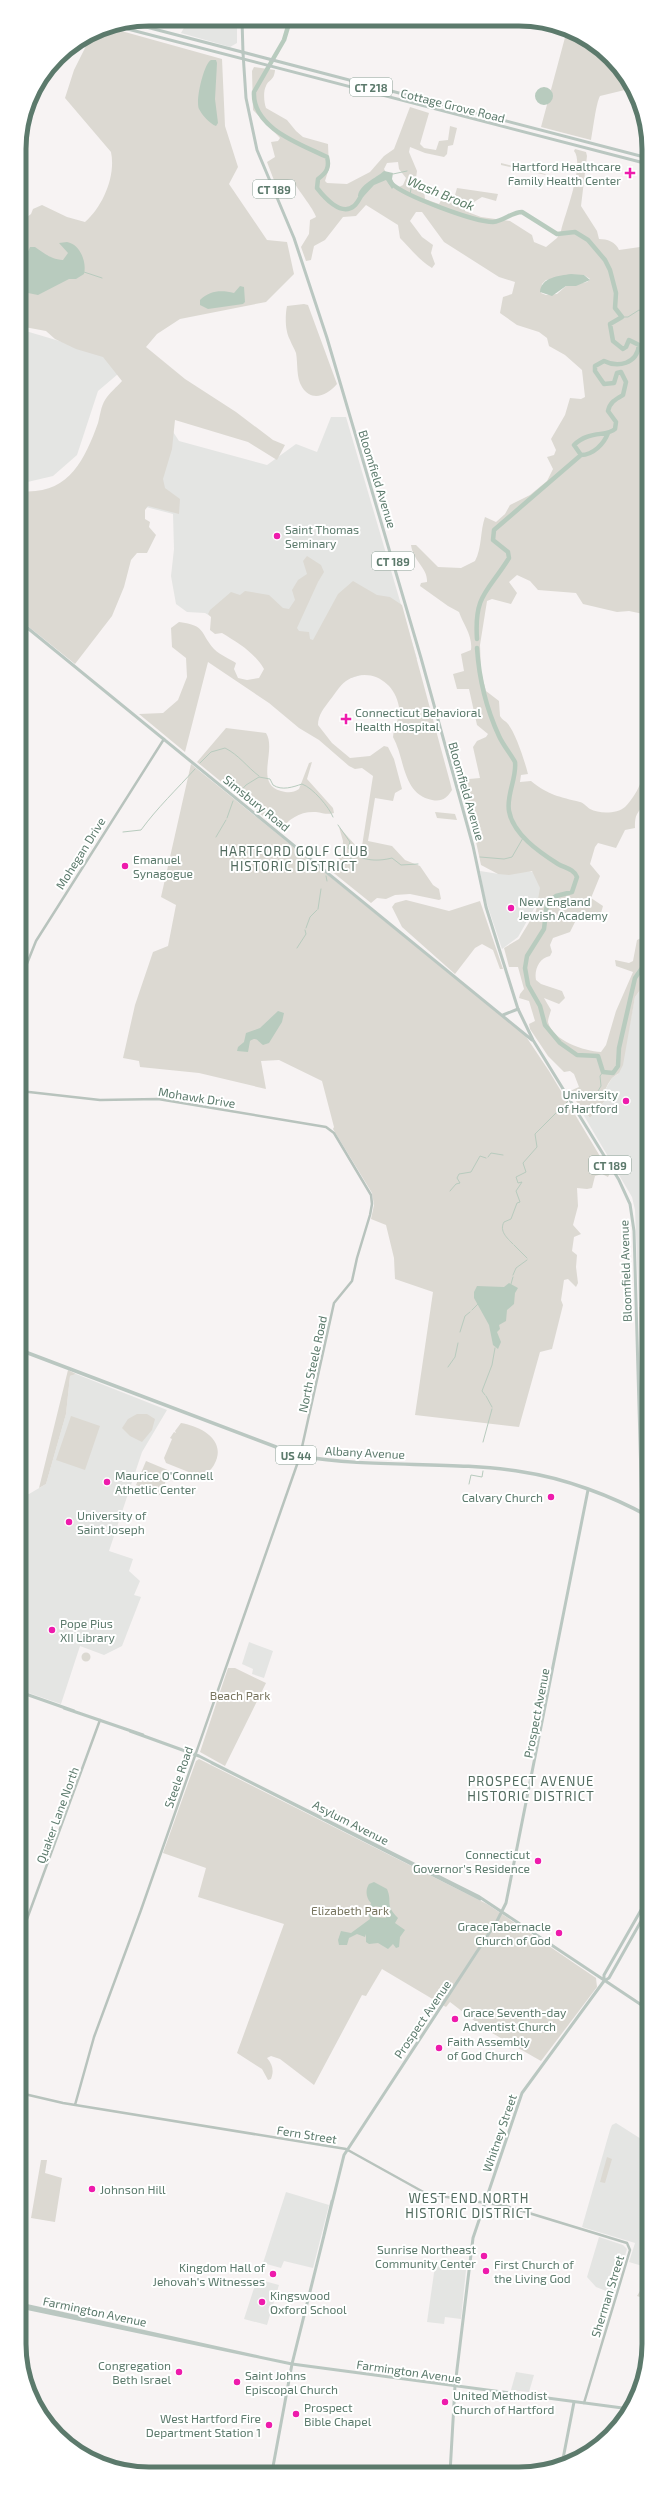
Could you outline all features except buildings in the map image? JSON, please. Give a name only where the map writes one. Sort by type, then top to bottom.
[{"type":"highway","name":"Albany Avenue","points":[[26,1352],[300,1456],[335,1461],[512,1470],[546,1476],[588,1490],[642,1512]]},
{"type":"main road","name":"Cottage Grove Road","points":[[142,26],[642,156]]},
{"type":"main road","name":"Bloomfield Avenue","points":[[242,26],[243,59],[249,118],[257,150],[294,238],[329,346],[421,658],[473,846],[486,907],[518,1009],[533,1040],[619,1180],[631,1209],[642,1512]]},
{"type":"main road","name":"Cottage Grove Road","points":[[124,28],[642,163]]},
{"type":"main road","points":[[182,43],[187,38]]},
{"type":"main road","points":[[591,150],[593,144]]},
{"type":"main road","name":"Simsbury Road","points":[[26,627],[533,1040]]},
{"type":"main road","points":[[503,1015],[518,1009]]},
{"type":"main road","name":"Simsbury Road","points":[[521,1030],[529,1033]]},
{"type":"main road","name":"Prospect Avenue","points":[[273,2467],[292,2364],[346,2149],[504,1911],[516,1862],[588,1490]]},
{"type":"main road","name":"Asylum Avenue","points":[[26,1694],[196,1755],[482,1899],[504,1911],[642,2005]]},
{"type":"main road","points":[[604,1980],[604,1975],[624,1943],[642,1908]]},
{"type":"main road","points":[[604,1980],[609,1978],[642,1920]]},
{"type":"main road","points":[[624,1943],[628,1945]]},
{"type":"main road","name":"Whitney Street","points":[[450,2467],[455,2386],[472,2245],[485,2203],[509,2128],[524,2089],[604,1980]]},
{"type":"main road","name":"Farmington Avenue","points":[[26,2307],[292,2364],[623,2408]]},
{"type":"main road","points":[[563,2458],[574,2402]]},
{"type":"street","name":"Mohegan Drive","points":[[26,966],[36,941],[164,739]]},
{"type":"street","name":"Mohawk Drive","points":[[26,1092],[100,1100],[158,1099],[324,1127],[334,1133],[372,1199],[371,1209],[356,1258],[352,1281]]},
{"type":"street","name":"North Steele Road","points":[[300,1456],[334,1303],[352,1281]]},
{"type":"street","name":"Steele Road","points":[[75,2105],[94,2037],[196,1755],[300,1456]]},
{"type":"street","name":"Quaker Lane North","points":[[26,1922],[100,1720]]},
{"type":"street","name":"Fern Street","points":[[26,2094],[75,2105],[346,2149],[427,2194],[511,2207],[580,2228]]},
{"type":"street","name":"Sherman Street","points":[[580,2228],[625,2242],[630,2248],[584,2403]]},
{"type":"shaded area","points":[[185,26],[237,26],[237,43],[230,47],[181,33]]},
{"type":"shaded area","points":[[211,60],[216,60],[217,63],[215,99],[218,123],[216,126],[204,116],[198,105],[199,91],[203,75],[208,63]]},
{"type":"shaded area","points":[[544,87],[550,90],[553,96],[550,102],[544,105],[538,102],[535,96],[538,90]]},
{"type":"shaded area","points":[[384,171],[393,173],[392,179],[395,185],[392,189],[386,180],[374,185],[363,197],[358,196],[361,188]]},
{"type":"shaded area","points":[[67,242],[76,246],[82,254],[85,269],[84,274],[76,279],[69,279],[38,295],[28,293],[26,291],[26,256],[30,247],[35,247],[51,257],[63,260],[68,253],[59,243]]},
{"type":"shaded area","points":[[571,274],[584,275],[590,280],[576,286],[566,286],[552,296],[540,292],[541,287],[547,280]]},
{"type":"shaded area","points":[[240,286],[244,287],[245,302],[243,304],[208,309],[200,305],[200,300],[208,294],[221,291],[234,293]]},
{"type":"shaded area","points":[[26,331],[103,354],[118,374],[98,391],[77,455],[53,476],[26,482]]},
{"type":"shaded area","name":"Saint Thomas Seminary","points":[[331,417],[346,417],[417,659],[316,688],[254,641],[205,613],[187,612],[176,604],[171,576],[174,549],[173,514],[96,494],[164,418],[179,441],[267,465],[296,444],[317,452]]},
{"type":"shaded area","name":"New England Jewish Academy","points":[[480,871],[499,874],[529,871],[536,873],[541,891],[540,898],[518,937],[502,949],[485,898]]},
{"type":"shaded area","name":"University of Hartford","points":[[642,987],[642,1307],[639,1307],[635,1210],[632,1197],[577,1104],[590,1118],[607,1098],[605,1090],[612,1078],[618,1074],[623,1059],[635,997]]},
{"type":"shaded area","points":[[278,1011],[284,1013],[282,1022],[269,1043],[263,1045],[254,1039],[250,1041],[248,1052],[237,1051],[238,1047],[244,1042],[246,1033],[260,1028]]},
{"type":"shaded area","points":[[509,1283],[518,1288],[515,1293],[514,1304],[507,1310],[506,1321],[499,1325],[500,1329],[497,1332],[501,1342],[498,1349],[493,1345],[489,1325],[474,1298],[474,1292],[477,1286],[504,1287]]},
{"type":"shaded area","name":"University of Saint Joseph","points":[[76,1374],[167,1410],[142,1452],[109,1551],[133,1559],[129,1571],[140,1581],[134,1595],[141,1597],[122,1646],[104,1655],[80,1646],[61,1704],[26,1692],[26,1494],[29,1494],[46,1484],[66,1414],[70,1376]]},
{"type":"shaded area","points":[[249,1642],[273,1651],[264,1678],[252,1674],[253,1669],[242,1664]]},
{"type":"shaded area","points":[[374,1882],[387,1889],[391,1910],[398,1918],[395,1923],[405,1930],[400,1937],[399,1947],[396,1948],[393,1944],[388,1949],[378,1943],[369,1944],[366,1942],[366,1934],[365,1937],[357,1934],[349,1938],[347,1945],[339,1945],[338,1940],[341,1931],[351,1933],[370,1919],[368,1911],[371,1903],[367,1894],[369,1884]],"holes":[[[375,1906],[388,1909],[386,1918],[373,1917],[371,1911]]]},
{"type":"shaded area","points":[[616,2123],[642,2140],[642,2266],[629,2262],[635,2243],[582,2227],[612,2125]]},
{"type":"shaded area","points":[[286,2192],[329,2205],[313,2268],[284,2261],[281,2268],[263,2263]]},
{"type":"shaded area","points":[[599,2237],[623,2245],[627,2249],[614,2294],[596,2287],[587,2277]]},
{"type":"shaded area","points":[[435,2266],[466,2270],[461,2319],[445,2317],[444,2324],[427,2322]]},
{"type":"shaded area","name":"Kingswood Oxford School","points":[[257,2279],[279,2285],[267,2325],[244,2319]]},
{"type":"shaded area","points":[[516,2372],[534,2375],[529,2392],[511,2390]]},
{"type":"green space","points":[[117,30],[222,59],[225,126],[238,167],[229,184],[267,240],[287,242],[294,274],[266,302],[180,319],[157,334],[146,347],[185,379],[236,412],[273,440],[285,445],[277,460],[248,442],[175,420],[172,449],[163,479],[165,488],[180,499],[179,514],[148,506],[145,510],[145,519],[150,522],[149,527],[156,535],[147,553],[137,553],[131,560],[124,587],[112,616],[75,664],[26,625],[26,491],[36,491],[50,488],[71,474],[80,463],[93,437],[104,402],[122,381],[103,357],[76,349],[55,339],[46,331],[26,327],[26,218],[31,214],[33,209],[42,205],[67,217],[85,222],[97,208],[107,190],[112,171],[111,152],[65,98],[74,70],[87,43],[102,35]]},
{"type":"green space","points":[[566,35],[594,51],[611,68],[626,90],[600,96],[591,140],[541,127]]},
{"type":"green space","points":[[254,67],[275,70],[273,78],[267,84],[264,91],[266,108],[287,120],[303,137],[328,144],[329,168],[325,181],[327,183],[347,184],[370,172],[384,156],[394,149],[410,107],[429,113],[420,144],[424,148],[436,150],[439,141],[448,140],[450,126],[457,128],[453,145],[448,146],[447,154],[444,157],[425,153],[410,147],[409,152],[417,171],[415,185],[424,190],[425,199],[439,204],[443,197],[455,195],[457,188],[498,194],[496,201],[482,197],[474,202],[465,202],[465,211],[481,217],[510,221],[532,235],[534,242],[546,247],[557,238],[561,231],[570,202],[577,167],[577,157],[574,151],[575,149],[586,152],[587,156],[581,206],[597,231],[599,239],[611,242],[618,247],[619,250],[640,247],[642,242],[642,614],[629,611],[617,612],[583,604],[576,593],[538,590],[530,581],[517,575],[509,582],[517,593],[511,604],[492,599],[487,601],[480,645],[481,672],[486,691],[499,701],[500,716],[508,724],[514,734],[527,769],[528,774],[521,775],[520,782],[531,781],[549,792],[584,804],[594,811],[613,812],[625,807],[637,791],[642,778],[642,806],[635,819],[635,828],[625,830],[616,848],[598,843],[595,847],[590,864],[600,876],[591,898],[603,906],[599,920],[591,917],[577,918],[570,932],[553,938],[550,945],[552,952],[550,956],[546,957],[540,962],[536,972],[536,980],[541,984],[562,991],[565,998],[559,1004],[544,998],[551,1010],[548,1022],[551,1029],[562,1040],[570,1044],[586,1050],[601,1052],[606,1045],[616,1011],[633,972],[616,966],[615,960],[629,963],[633,961],[637,940],[642,937],[642,987],[635,997],[623,1065],[619,1073],[612,1078],[605,1090],[607,1098],[590,1118],[571,1095],[570,1091],[579,1087],[574,1074],[570,1071],[564,1072],[548,1056],[530,1029],[529,1024],[535,1021],[529,1001],[519,998],[524,989],[518,967],[509,967],[504,948],[519,939],[536,911],[540,888],[532,871],[509,875],[498,874],[481,865],[472,823],[458,780],[480,778],[473,747],[477,741],[486,737],[488,734],[477,725],[469,689],[457,689],[453,674],[464,671],[461,654],[471,650],[471,640],[459,612],[420,586],[421,583],[427,582],[427,577],[423,568],[414,556],[411,545],[416,545],[438,567],[461,568],[475,561],[479,551],[485,517],[496,522],[505,514],[510,505],[530,495],[547,481],[553,469],[547,457],[554,455],[556,450],[551,439],[565,415],[570,398],[581,399],[585,397],[582,370],[565,355],[549,346],[547,338],[539,332],[517,325],[500,313],[503,297],[512,294],[515,282],[499,277],[444,242],[422,212],[416,212],[410,221],[422,237],[433,245],[431,253],[435,264],[432,268],[427,265],[400,238],[398,225],[366,205],[356,216],[343,217],[325,240],[314,246],[311,260],[306,261],[301,247],[309,234],[310,220],[316,217],[292,179],[275,183],[267,162],[275,157],[271,142],[278,141],[280,138],[253,110],[252,71]],"holes":[[[398,162],[399,169],[406,178],[403,185],[397,188],[392,183],[384,169],[387,163]],[[584,275],[590,279],[587,282],[566,286],[557,294],[546,295],[541,293],[542,284],[546,280]]]},
{"type":"green space","points":[[501,163],[545,174],[546,175],[501,165]]},
{"type":"green space","points":[[308,305],[337,384],[329,392],[319,396],[310,395],[300,383],[296,353],[286,328],[287,306]]},
{"type":"green space","points":[[307,556],[321,565],[324,572],[297,628],[299,631],[309,632],[310,639],[313,640],[338,594],[353,581],[377,595],[390,597],[402,605],[450,782],[452,790],[450,793],[441,800],[432,800],[415,791],[410,783],[393,737],[398,719],[399,707],[392,690],[386,683],[379,679],[363,675],[346,681],[339,688],[320,715],[318,725],[332,743],[350,758],[370,756],[384,746],[388,747],[394,759],[402,789],[395,793],[393,801],[375,798],[368,841],[392,846],[405,860],[420,866],[433,885],[439,889],[441,899],[439,900],[410,894],[395,895],[386,899],[377,898],[371,903],[330,870],[342,854],[343,841],[339,827],[357,847],[362,846],[373,776],[362,768],[355,769],[349,766],[319,740],[299,728],[269,703],[208,662],[185,752],[139,714],[163,713],[178,700],[187,677],[186,658],[172,647],[171,628],[179,622],[198,628],[214,649],[236,663],[234,669],[238,678],[247,680],[259,678],[264,669],[260,663],[251,653],[234,640],[222,633],[215,634],[210,630],[211,617],[208,614],[210,610],[231,592],[240,595],[245,591],[269,595],[283,608],[289,609],[295,600],[292,590],[298,580],[307,574],[303,561]]},
{"type":"green space","points":[[226,728],[266,733],[269,740],[267,774],[273,787],[281,791],[290,792],[299,789],[309,763],[312,762],[307,779],[333,808],[334,813],[327,814],[310,812],[300,814],[287,822],[280,830],[197,762]]},
{"type":"green space","points":[[191,764],[525,1035],[549,1071],[610,1173],[608,1177],[602,1174],[595,1176],[592,1188],[577,1188],[578,1206],[573,1225],[581,1234],[574,1237],[572,1251],[577,1255],[576,1267],[578,1283],[576,1287],[568,1279],[564,1280],[561,1300],[563,1305],[552,1349],[540,1352],[519,1427],[415,1415],[433,1292],[395,1279],[394,1258],[386,1225],[371,1219],[374,1205],[372,1193],[333,1129],[334,1127],[322,1081],[279,1060],[261,1061],[266,1089],[199,1073],[140,1067],[139,1061],[123,1058],[135,1005],[153,952],[168,946],[176,905],[161,897]]},
{"type":"green space","points":[[435,812],[455,814],[457,820],[437,818]]},
{"type":"green space","points":[[406,900],[449,911],[480,901],[503,969],[500,969],[493,950],[482,944],[475,948],[455,974],[402,927],[392,907],[395,903]]},
{"type":"green space","points":[[639,1307],[642,1307],[642,1400]]},
{"type":"green space","points":[[68,1370],[76,1374],[70,1376],[66,1414],[46,1484],[39,1488]]},
{"type":"green space","points":[[137,1414],[147,1414],[155,1419],[152,1430],[142,1442],[130,1436],[122,1428],[128,1419]]},
{"type":"green space","points":[[71,1416],[100,1426],[85,1470],[56,1460]]},
{"type":"green space","points":[[181,1423],[196,1427],[210,1436],[215,1442],[217,1456],[214,1465],[201,1477],[166,1463],[164,1458],[172,1439],[170,1438],[174,1432],[176,1433],[175,1431]]},
{"type":"green space","points":[[146,1461],[170,1471],[160,1495],[136,1485]]},
{"type":"green space","points":[[86,1652],[91,1657],[86,1662],[81,1657]]},
{"type":"green space","name":"Beach Park","points":[[228,1668],[235,1668],[266,1683],[225,1766],[200,1752]]},
{"type":"green space","name":"Elizabeth Park","points":[[199,1759],[487,1904],[596,1978],[597,1987],[541,2061],[485,2029],[450,2002],[446,2007],[382,1969],[366,1996],[362,1995],[314,2085],[280,2059],[271,2056],[267,2058],[271,2063],[273,2071],[271,2079],[268,2080],[262,2069],[237,2053],[284,1924],[198,1897],[206,1868],[163,1853],[196,1761]]},
{"type":"green space","points":[[607,2157],[612,2159],[605,2183],[600,2182]]},
{"type":"green space","points":[[41,2160],[47,2160],[45,2173],[62,2178],[55,2222],[31,2218]]},
{"type":"green space","points":[[642,2288],[642,2298],[637,2296]]},
{"type":"waterway","name":"Wash Brook","points":[[288,26],[284,40],[254,92],[255,105],[261,116],[269,125],[280,133],[327,157],[328,167],[323,175],[318,179],[317,188],[328,201],[338,208],[349,209],[358,202],[363,193]]},
{"type":"waterway","points":[[393,174],[407,171]]},
{"type":"waterway","points":[[410,195],[413,176]]},
{"type":"waterway","name":"Wash Brook","points":[[391,183],[410,195],[424,201],[456,213],[484,221],[493,222],[515,213],[522,212],[557,234],[575,232],[588,240],[605,260],[610,270],[616,293],[615,308],[622,317],[610,324],[613,341],[623,349],[626,347],[629,340],[639,345],[635,356],[626,363],[615,364],[604,361],[595,366],[595,371],[604,384],[614,383],[617,373],[621,372],[626,382],[623,395],[612,403],[608,411],[616,422],[615,429],[607,433],[591,435],[580,440],[574,445],[581,455]]},
{"type":"waterway","points":[[84,272],[102,278]]},
{"type":"waterway","points":[[622,317],[628,317],[639,310],[642,312]]},
{"type":"waterway","points":[[477,639],[477,624],[480,603],[484,594],[509,558],[508,552],[493,540],[494,530],[581,455],[590,453],[598,448],[608,433]]},
{"type":"waterway","points":[[477,648],[481,682],[490,715],[501,739],[515,762],[508,805],[511,819],[521,835],[528,842],[558,864],[572,870],[577,877],[572,892],[556,896],[547,903],[544,929],[527,956],[525,968],[528,985],[540,1006],[545,1025],[560,1043],[577,1055],[598,1056],[603,1072],[613,1073],[618,1066],[619,1048],[635,978],[642,968]]},
{"type":"waterway","points":[[200,763],[211,752],[225,748],[235,754],[259,776]]},
{"type":"waterway","points":[[123,832],[141,830],[160,806],[195,769]]},
{"type":"waterway","points":[[238,794],[246,785],[259,777],[270,779],[273,785],[280,788],[288,788],[302,784],[311,789],[320,798],[333,817]]},
{"type":"waterway","points":[[227,818],[233,801]]},
{"type":"waterway","points":[[216,837],[226,820]]},
{"type":"waterway","points":[[338,825],[350,842],[348,848],[357,856],[374,860],[392,858],[401,865],[418,864]]},
{"type":"waterway","points":[[480,857],[504,859],[512,857],[523,838]]},
{"type":"waterway","points":[[331,870],[355,856]]},
{"type":"waterway","points":[[326,876],[327,881]]},
{"type":"waterway","points":[[318,909],[321,889]]},
{"type":"waterway","points":[[306,928],[310,917],[317,910]]},
{"type":"waterway","points":[[297,948],[306,934],[305,930]]},
{"type":"waterway","points":[[573,1098],[595,1096],[601,1086],[600,1076],[603,1072]]},
{"type":"waterway","points":[[513,1244],[504,1234],[502,1228],[504,1222],[511,1219],[517,1203],[520,1202],[516,1191],[522,1182],[518,1183],[516,1177],[526,1172],[523,1163],[537,1147],[535,1134],[568,1101]]},
{"type":"waterway","points":[[488,1157],[491,1153],[503,1155]]},
{"type":"waterway","points":[[450,1191],[456,1184],[460,1183],[457,1178],[459,1174],[471,1172],[480,1156],[486,1158]]},
{"type":"waterway","points":[[514,1245],[527,1258]]},
{"type":"waterway","points":[[513,1275],[516,1268],[527,1260]]},
{"type":"waterway","points":[[511,1284],[513,1277]]},
{"type":"waterway","points":[[472,1310],[478,1304]]},
{"type":"waterway","points":[[460,1332],[465,1316],[470,1312]]},
{"type":"waterway","points":[[448,1367],[455,1357],[458,1343]]},
{"type":"waterway","points":[[485,1395],[482,1391],[492,1365],[495,1348]]},
{"type":"waterway","points":[[486,1396],[492,1407]]},
{"type":"waterway","points":[[483,1442],[492,1409]]},
{"type":"waterway","points":[[469,1484],[471,1475],[482,1477],[483,1471]]},
{"type":"place","name":"Hartford Healthcare Family Health Center","points":[[630,173]]},
{"type":"place","name":"Saint Thomas Seminary","points":[[277,536]]},
{"type":"place","name":"Connecticut Behavioral Health Hospital","points":[[346,719]]},
{"type":"place","name":"Emanuel Synagogue","points":[[125,866]]},
{"type":"place","name":"New England Jewish Academy","points":[[511,908]]},
{"type":"place","name":"University of Hartford","points":[[626,1101]]},
{"type":"place","name":"Maurice O'Connell Athetlic Center","points":[[107,1482]]},
{"type":"place","name":"Calvary Church","points":[[551,1497]]},
{"type":"place","name":"University of Saint Joseph","points":[[69,1522]]},
{"type":"place","name":"Pope Pius XII Library","points":[[52,1630]]},
{"type":"place","name":"Connecticut Governor's Residence","points":[[538,1861]]},
{"type":"place","name":"Grace Tabernacle Church of God","points":[[559,1933]]},
{"type":"place","name":"Grace Seventh-day Adventist Church","points":[[455,2019]]},
{"type":"place","name":"Faith Assembly of God Church","points":[[439,2048]]},
{"type":"place","name":"Johnson Hill","points":[[92,2189]]},
{"type":"place","name":"Sunrise Northeast Community Center","points":[[484,2256]]},
{"type":"place","name":"First Church of the Living God","points":[[486,2271]]},
{"type":"place","name":"Kingdom Hall of Jehovah's Witnesses","points":[[273,2274]]},
{"type":"place","name":"Kingswood Oxford School","points":[[262,2302]]},
{"type":"place","name":"Congregation Beth Israel","points":[[179,2372]]},
{"type":"place","name":"Saint Johns Episcopal Church","points":[[237,2382]]},
{"type":"place","name":"United Methodist Church of Hartford","points":[[445,2402]]},
{"type":"place","name":"Prospect Bible Chapel","points":[[296,2414]]},
{"type":"place","name":"West Hartford Fire Department Station 1","points":[[269,2425]]},
{"type":"district","name":"HARTFORD GOLF CLUB HISTORIC DISTRICT","points":[[294,858]]},
{"type":"district","name":"PROSPECT AVENUE HISTORIC DISTRICT","points":[[531,1788]]},
{"type":"district","name":"WEST END NORTH HISTORIC DISTRICT","points":[[469,2206]]}]
